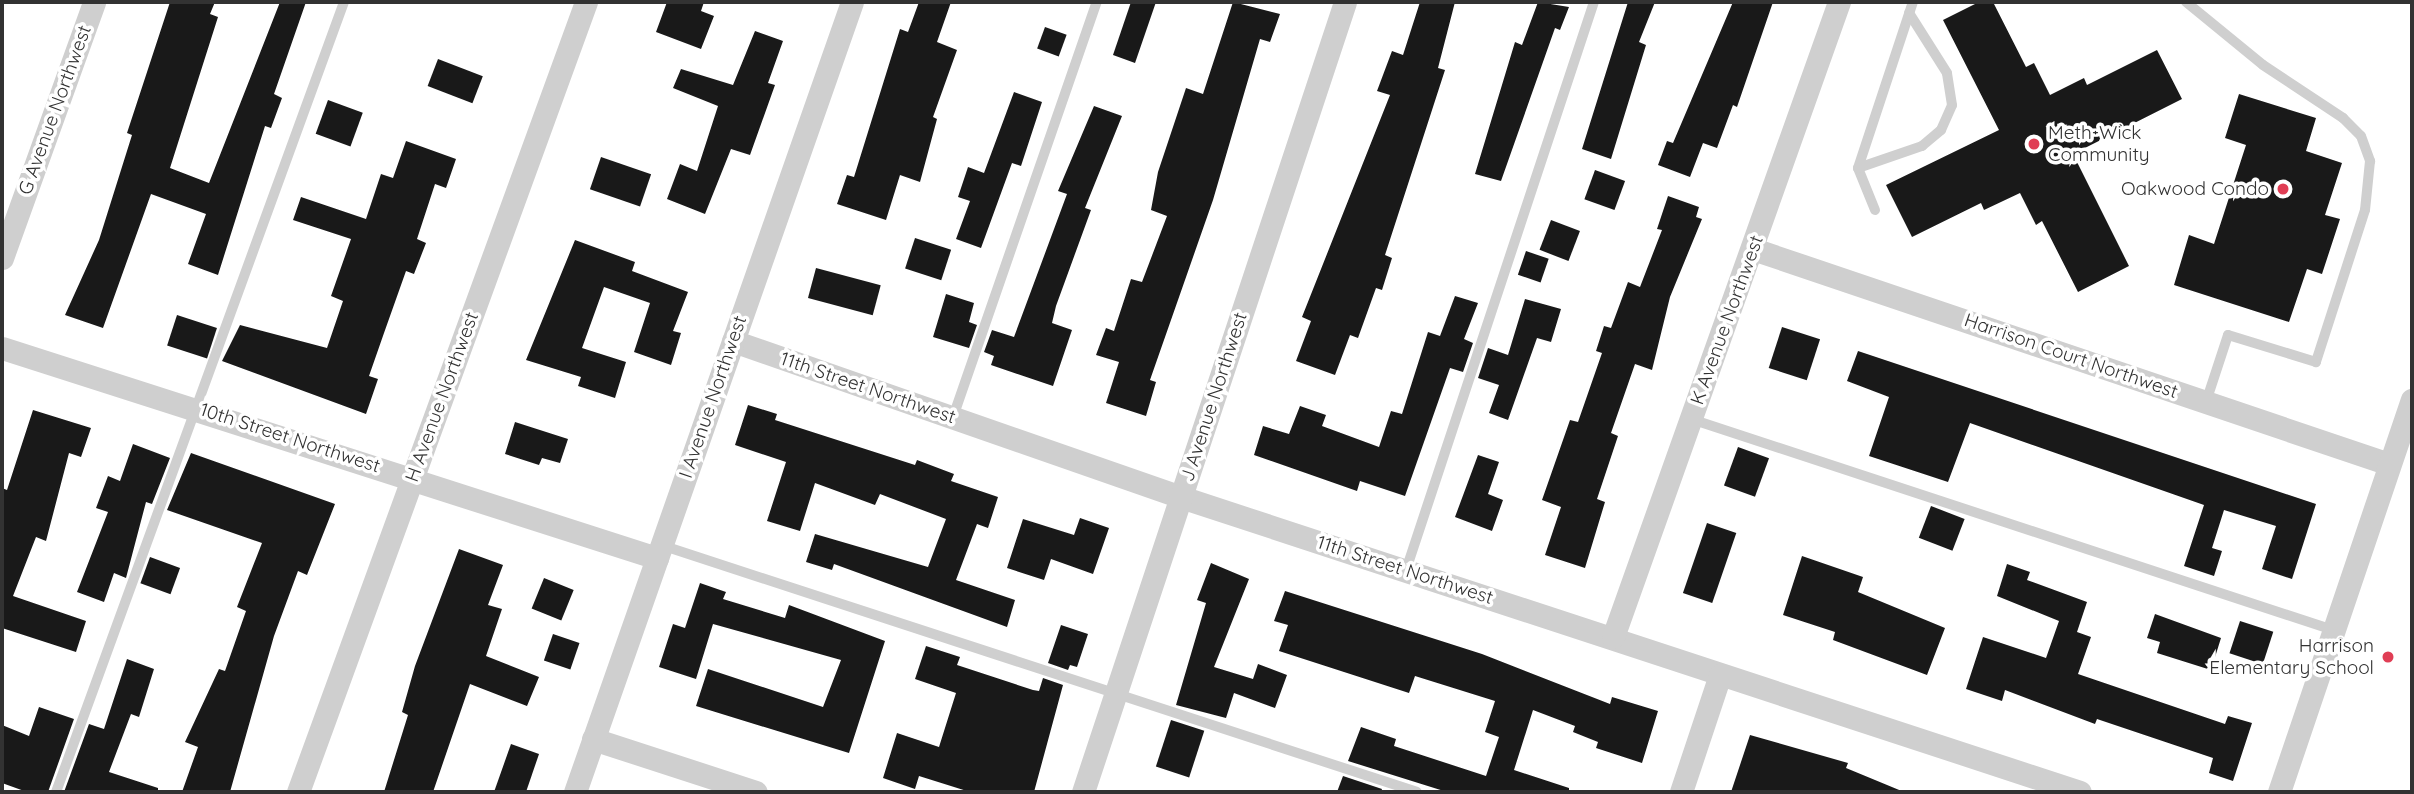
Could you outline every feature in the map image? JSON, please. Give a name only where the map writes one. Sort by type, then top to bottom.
[{"type":"street","name":"G Avenue Northwest","points":[[2,258],[94,2]]},
{"type":"street","name":"H Avenue Northwest","points":[[298,792],[586,2]]},
{"type":"street","name":"I Avenue Northwest","points":[[575,792],[852,2]]},
{"type":"street","name":"J Avenue Northwest","points":[[1083,792],[1345,2]]},
{"type":"street","name":"K Avenue Northwest","points":[[1613,637],[1839,2]]},
{"type":"street","name":"Harrison Court Northwest","points":[[1752,248],[2389,464]]},
{"type":"street","name":"11th Street Northwest","points":[[733,341],[1181,497],[2080,792]]},
{"type":"street","name":"10th Street Northwest","points":[[2,348],[412,478],[659,552]]},
{"type":"street","points":[[2279,792],[2412,400]]},
{"type":"street","points":[[1681,792],[1720,675]]},
{"type":"street","points":[[593,739],[757,792]]},
{"type":"lane","points":[[56,792],[344,2]]},
{"type":"lane","points":[[953,417],[1097,2]]},
{"type":"lane","points":[[1406,570],[1594,2]]},
{"type":"lane","points":[[2186,2],[2263,65],[2343,118],[2361,136],[2370,161],[2365,210],[2316,362],[2228,335],[2206,402]]},
{"type":"lane","points":[[1875,210],[1858,168],[1911,7]]},
{"type":"lane","points":[[1858,168],[1892,161],[1922,146],[1941,130],[1952,104],[1947,73],[1911,7]]},
{"type":"lane","points":[[1691,419],[2333,630]]},
{"type":"lane","points":[[659,552],[1116,693],[1418,792]]},
{"type":"building","points":[[170,2],[215,2],[210,14],[218,17],[170,168],[209,183],[280,2],[306,2],[274,94],[282,98],[271,128],[265,126],[218,275],[188,264],[206,214],[151,194],[103,328],[65,315],[99,240],[132,135],[127,133]]},
{"type":"building","points":[[667,2],[704,2],[701,11],[714,16],[701,49],[656,32]]},
{"type":"building","points":[[919,2],[951,2],[937,42],[957,50],[933,117],[937,119],[920,182],[900,175],[886,220],[837,204],[847,175],[854,177],[900,29],[908,32]]},
{"type":"building","points":[[1131,2],[1156,2],[1135,63],[1113,55]]},
{"type":"building","points":[[1233,2],[1280,14],[1270,42],[1260,39],[1213,200],[1150,380],[1156,382],[1146,416],[1106,403],[1119,362],[1096,355],[1106,328],[1114,331],[1131,279],[1142,282],[1167,216],[1151,210],[1158,172],[1186,88],[1203,94]]},
{"type":"building","points":[[1420,2],[1455,2],[1438,68],[1445,70],[1385,255],[1392,258],[1382,290],[1376,288],[1358,338],[1350,335],[1335,375],[1296,361],[1311,321],[1302,317],[1390,95],[1377,91],[1392,51],[1403,55]]},
{"type":"building","points":[[1538,2],[1569,7],[1560,30],[1555,28],[1501,181],[1475,174],[1515,42],[1522,45]]},
{"type":"building","points":[[1628,2],[1655,2],[1639,42],[1646,45],[1611,159],[1582,149]]},
{"type":"building","points":[[1733,2],[1773,2],[1737,107],[1733,105],[1717,148],[1703,143],[1690,177],[1658,165],[1667,141],[1673,143]]},
{"type":"building","name":"Meth-Wick Community","points":[[1979,2],[1993,2],[2026,67],[2034,63],[2050,95],[2084,78],[2087,85],[2157,50],[2182,99],[2073,154],[2129,266],[2078,292],[2042,221],[2036,225],[2020,193],[1984,210],[1981,203],[1912,237],[1886,185],[1999,130],[1943,20]]},
{"type":"building","points":[[1045,27],[1067,35],[1059,56],[1037,49]]},
{"type":"building","points":[[755,31],[783,41],[768,83],[775,85],[750,155],[731,149],[705,214],[667,199],[680,164],[697,171],[718,106],[673,88],[681,69],[733,85]]},
{"type":"building","points":[[438,59],[483,76],[472,103],[428,86]]},
{"type":"building","points":[[1014,92],[1042,102],[1021,166],[1012,163],[981,248],[956,239],[970,201],[958,197],[968,167],[984,173]]},
{"type":"building","name":"Oakwood Condo","points":[[2239,94],[2316,118],[2306,151],[2342,163],[2325,215],[2340,219],[2322,274],[2307,269],[2289,322],[2174,285],[2189,235],[2214,244],[2246,145],[2225,138]]},
{"type":"building","points":[[328,100],[363,113],[350,146],[316,134]]},
{"type":"building","points":[[1094,106],[1122,116],[1085,208],[1091,210],[1056,306],[1052,323],[1072,330],[1053,386],[991,365],[994,356],[984,352],[992,330],[1014,337],[1067,194],[1058,191]]},
{"type":"building","points":[[406,141],[456,159],[446,188],[435,184],[417,239],[426,243],[414,274],[406,271],[384,333],[369,376],[378,379],[366,414],[222,361],[240,325],[327,348],[343,301],[331,296],[351,239],[293,220],[301,197],[366,219],[381,174],[393,178]]},
{"type":"building","points":[[601,157],[651,174],[640,206],[590,189]]},
{"type":"building","points":[[1595,170],[1625,181],[1614,210],[1584,199]]},
{"type":"building","points":[[1668,196],[1699,207],[1696,217],[1702,219],[1670,297],[1652,370],[1635,364],[1611,433],[1618,436],[1597,499],[1605,502],[1585,568],[1545,555],[1561,507],[1542,500],[1570,420],[1578,422],[1602,353],[1596,351],[1604,326],[1611,328],[1628,282],[1640,287],[1662,230],[1657,229]]},
{"type":"building","points":[[1551,220],[1580,231],[1568,261],[1540,250]]},
{"type":"building","points":[[915,238],[951,250],[941,280],[905,268]]},
{"type":"building","points":[[575,240],[635,262],[632,271],[688,292],[673,331],[681,333],[671,365],[634,352],[650,303],[604,287],[582,348],[626,362],[615,398],[578,386],[581,377],[526,360]]},
{"type":"building","points":[[1526,251],[1549,259],[1541,282],[1518,275]]},
{"type":"building","points":[[816,268],[881,285],[873,315],[808,298]]},
{"type":"building","points":[[946,294],[974,303],[969,322],[977,325],[969,348],[933,337]]},
{"type":"building","points":[[1455,296],[1478,303],[1464,339],[1473,343],[1463,372],[1450,368],[1405,496],[1360,481],[1357,491],[1254,455],[1263,426],[1289,434],[1300,406],[1326,415],[1322,426],[1379,447],[1391,411],[1402,414],[1428,332],[1440,336]]},
{"type":"building","points":[[1525,299],[1561,309],[1551,342],[1537,338],[1508,420],[1489,413],[1499,385],[1478,378],[1488,348],[1508,355]]},
{"type":"building","points":[[177,315],[217,328],[207,358],[167,345]]},
{"type":"building","points":[[1782,327],[1820,339],[1807,380],[1769,368]]},
{"type":"building","points":[[1858,351],[2316,504],[2292,579],[2262,569],[2276,526],[2224,510],[2212,548],[2222,551],[2214,576],[2184,566],[2204,505],[1970,423],[1948,482],[1869,456],[1889,397],[1847,381]]},
{"type":"building","points":[[748,405],[777,414],[775,420],[915,465],[917,460],[954,474],[951,481],[998,497],[988,528],[977,524],[956,580],[1015,600],[1007,627],[834,564],[832,570],[806,562],[815,534],[928,567],[946,519],[880,494],[875,505],[815,483],[800,531],[767,521],[786,462],[735,445]]},
{"type":"building","points":[[33,410],[91,428],[81,457],[69,453],[46,541],[36,537],[13,596],[86,621],[76,652],[2,628],[2,488],[7,490]]},
{"type":"building","points":[[515,422],[568,439],[560,463],[542,458],[539,465],[505,454]]},
{"type":"building","points":[[133,444],[170,458],[152,504],[146,502],[126,578],[114,573],[104,602],[77,592],[108,512],[96,508],[108,476],[120,481]]},
{"type":"building","points":[[1738,447],[1769,458],[1755,497],[1724,486]]},
{"type":"building","points":[[191,453],[335,504],[307,575],[298,571],[274,636],[230,792],[182,792],[198,747],[185,742],[219,669],[225,671],[246,611],[237,607],[262,543],[167,510]]},
{"type":"building","points":[[1478,455],[1499,462],[1488,494],[1503,500],[1492,531],[1455,517]]},
{"type":"building","points":[[1931,506],[1965,519],[1952,551],[1919,538]]},
{"type":"building","points":[[1080,518],[1109,528],[1093,574],[1051,559],[1044,580],[1007,568],[1023,519],[1074,535]]},
{"type":"building","points":[[1707,523],[1736,533],[1712,603],[1683,593]]},
{"type":"building","points":[[459,549],[503,565],[488,605],[502,609],[486,656],[539,677],[527,706],[470,684],[433,792],[384,792],[408,715],[402,712],[415,666]]},
{"type":"building","points":[[1802,556],[1863,577],[1858,592],[1945,628],[1927,675],[1833,640],[1835,632],[1783,615]]},
{"type":"building","points":[[150,557],[180,568],[170,594],[140,583]]},
{"type":"building","points":[[1211,563],[1249,579],[1214,667],[1253,679],[1258,664],[1287,675],[1275,708],[1234,693],[1226,718],[1176,705],[1206,603],[1197,600]]},
{"type":"building","points":[[2007,564],[2030,572],[2027,580],[2087,602],[2077,632],[2091,637],[2078,674],[2225,724],[2228,716],[2252,723],[2233,781],[2209,773],[2213,758],[2097,719],[2095,724],[2005,690],[2002,701],[1966,689],[1983,637],[2046,658],[2059,621],[1997,596]]},
{"type":"building","points":[[544,578],[574,590],[561,621],[532,609]]},
{"type":"building","points":[[700,583],[726,592],[723,599],[785,618],[789,605],[885,641],[849,753],[696,706],[708,669],[823,707],[841,660],[713,624],[696,679],[659,667],[673,624],[685,628]]},
{"type":"building","points":[[1285,591],[1482,654],[1610,704],[1612,697],[1658,711],[1642,763],[1596,748],[1598,742],[1573,732],[1575,726],[1533,710],[1514,770],[1569,788],[1569,792],[1447,792],[1348,761],[1361,727],[1396,739],[1394,746],[1486,776],[1499,737],[1485,732],[1495,701],[1415,676],[1409,693],[1279,651],[1288,625],[1274,621]]},
{"type":"building","points":[[2155,614],[2221,638],[2211,670],[2157,653],[2160,642],[2147,638]]},
{"type":"building","points":[[2240,621],[2273,632],[2263,664],[2229,653]]},
{"type":"building","points":[[1061,625],[1088,634],[1077,667],[1070,665],[1068,670],[1048,663]]},
{"type":"building","points":[[553,634],[579,643],[570,670],[544,660]]},
{"type":"building","points":[[926,646],[960,657],[957,665],[1033,690],[1039,691],[1043,678],[1063,685],[1034,792],[970,792],[919,776],[915,789],[883,778],[897,733],[939,747],[956,693],[915,679]]},
{"type":"building","points":[[127,659],[154,669],[139,717],[131,714],[109,772],[158,788],[158,792],[64,792],[89,724],[104,729]]},
{"type":"building","points":[[39,707],[74,719],[48,792],[27,792],[2,783],[2,725],[29,736]]},
{"type":"building","points":[[1171,720],[1204,731],[1189,777],[1156,767]]},
{"type":"building","points":[[1750,735],[1848,763],[1846,768],[1904,792],[1731,792]]},
{"type":"building","points":[[511,744],[539,754],[526,792],[494,792]]},
{"type":"building","points":[[1343,776],[1382,789],[1381,792],[1337,792]]},
{"type":"place","name":"Meth-Wick Community","points":[[2034,144]]},
{"type":"place","name":"Oakwood Condo","points":[[2283,189]]},
{"type":"place","name":"Harrison Elementary School","points":[[2388,657]]}]
